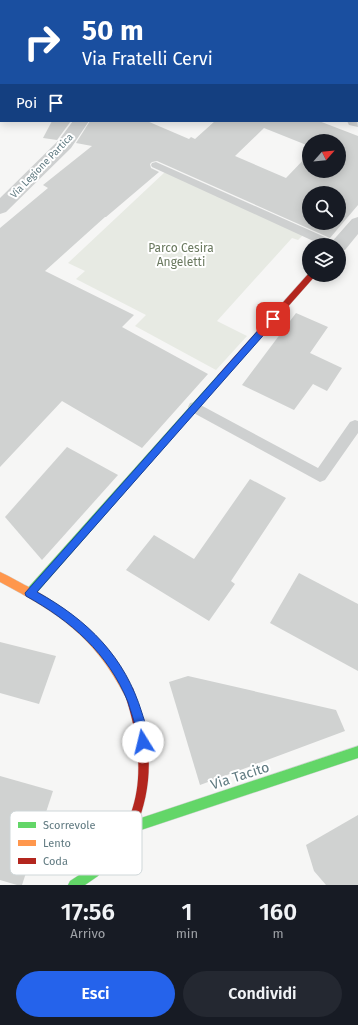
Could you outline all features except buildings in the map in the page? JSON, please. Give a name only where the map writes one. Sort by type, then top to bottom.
[{"type":"street","name":"Via Legione Partica","points":[[0,208],[65,144],[80,122]]},
{"type":"street","points":[[344,238],[358,223]]},
{"type":"street","points":[[30,593],[306,282]]},
{"type":"street","points":[[0,576],[50,604],[86,631],[114,664],[130,696],[140,725],[145,771],[137,811]]},
{"type":"street","name":"Via Tacito","points":[[142,824],[358,752]]},
{"type":"street","points":[[74,885],[89,875]]},
{"type":"lane","points":[[156,165],[317,238]]},
{"type":"lane","points":[[195,407],[320,476],[355,426]]},
{"type":"green space","name":"Parco Cesira Angeletti","points":[[165,172],[303,235],[298,240],[292,238],[217,321],[247,336],[216,370],[135,326],[146,315],[76,279],[85,271],[68,263]]},
{"type":"traffic: fast","points":[[30,593],[221,377]]},
{"type":"traffic: fast","points":[[142,824],[358,752]]},
{"type":"traffic: fast","points":[[74,885],[89,875]]},
{"type":"traffic: slow","points":[[0,577],[40,599],[75,623],[91,637],[118,671],[129,692]]},
{"type":"traffic: jam","points":[[221,377],[306,282]]},
{"type":"traffic: jam","points":[[129,692],[136,710],[143,751],[144,772],[136,811]]},
{"type":"route","points":[[143,742],[134,703],[114,664],[101,646],[86,631],[50,604],[30,593],[273,319]]}]
